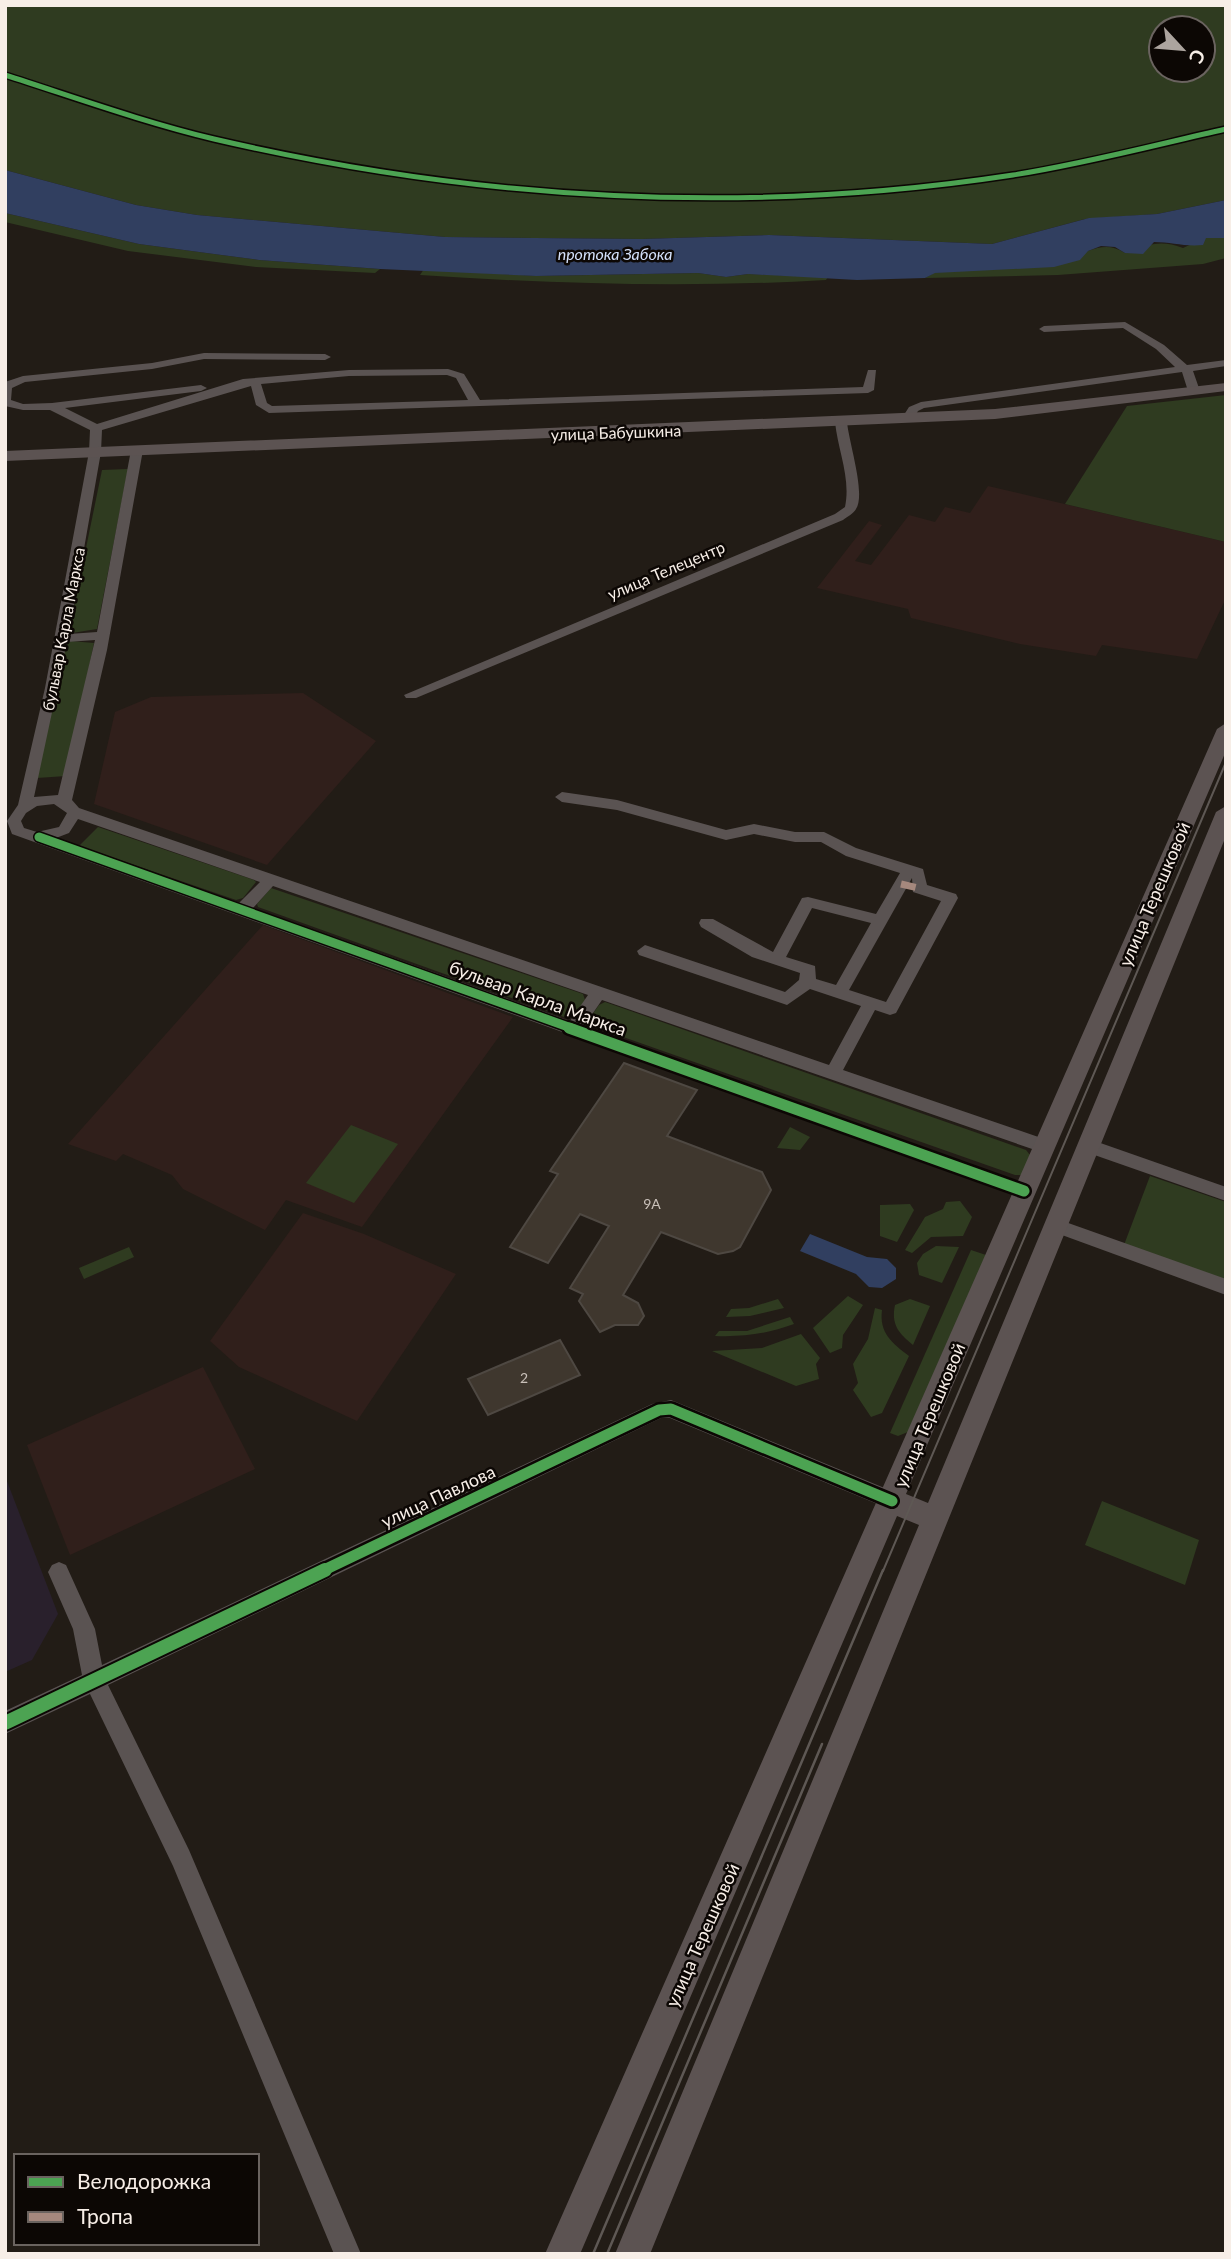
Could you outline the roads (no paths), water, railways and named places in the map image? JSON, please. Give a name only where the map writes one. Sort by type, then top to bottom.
[{"type":"main road","name":"улица Бабушкина","points":[[5,456],[1031,412],[1226,387]]},
{"type":"main road","name":"улица Терешковой","points":[[562,2254],[1226,729]]},
{"type":"main road","name":"улица Терешковой","points":[[632,2254],[777,1896],[1226,813]]},
{"type":"main road","points":[[892,1501],[935,1519]]},
{"type":"street","points":[[5,75],[210,138],[305,158],[419,178],[525,190],[634,198],[822,193],[982,179],[1038,171],[1226,130]]},
{"type":"street","points":[[1044,330],[1125,325],[1160,347],[1187,371],[1195,391]]},
{"type":"street","points":[[326,356],[204,356],[152,366],[23,379],[6,386],[5,402],[12,405],[52,406],[338,373],[448,372],[460,376],[476,403]]},
{"type":"street","points":[[908,418],[913,409],[921,405],[1057,384],[1187,371],[1226,363]]},
{"type":"street","points":[[254,381],[262,405],[269,410],[869,390],[872,372]]},
{"type":"street","points":[[52,406],[96,428],[254,381]]},
{"type":"street","name":"улица Телецентр","points":[[411,695],[839,517],[852,508],[855,487],[844,449],[841,422]]},
{"type":"street","name":"бульвар Карла Маркса","points":[[96,428],[95,452],[61,638],[25,806],[15,816],[10,827],[23,835],[40,837],[1024,1191]]},
{"type":"street","points":[[40,837],[64,830],[73,819],[69,807],[137,450]]},
{"type":"street","points":[[61,638],[102,636]]},
{"type":"street","points":[[562,797],[617,805],[726,835],[754,829],[796,837],[824,837],[905,877],[918,888],[950,898],[890,1009],[807,982]]},
{"type":"street","points":[[25,806],[41,800],[69,807]]},
{"type":"street","name":"бульвар Карла Маркса","points":[[69,807],[1044,1146]]},
{"type":"street","points":[[840,992],[905,877]]},
{"type":"street","points":[[242,910],[271,879]]},
{"type":"street","points":[[777,959],[808,902],[880,920]]},
{"type":"street","points":[[645,951],[787,999],[807,982],[809,970],[758,953],[707,923]]},
{"type":"street","points":[[573,1029],[599,992]]},
{"type":"street","points":[[833,1073],[872,1002]]},
{"type":"street","points":[[1089,1146],[1226,1194]]},
{"type":"street","points":[[1057,1226],[1226,1287]]},
{"type":"street","name":"улица Павлова","points":[[5,1723],[659,1410],[671,1409],[892,1501]]},
{"type":"street","points":[[59,1572],[84,1629],[94,1679],[181,1858],[348,2254]]},
{"type":"water","name":"протока Забока","points":[[5,170],[136,205],[197,215],[445,237],[642,239],[769,235],[992,244],[1089,218],[1157,214],[1226,200],[1226,238],[1206,238],[1203,245],[1154,242],[1143,254],[1125,253],[1115,247],[1101,246],[1088,251],[1080,260],[1054,267],[935,273],[925,278],[857,280],[748,274],[726,277],[698,273],[536,276],[380,269],[259,260],[139,244],[5,213]]},
{"type":"water","points":[[810,1234],[867,1257],[887,1259],[896,1268],[896,1279],[882,1288],[869,1287],[856,1274],[800,1251]]},
{"type":"tram line","points":[[883,1571],[1226,762]]},
{"type":"tram line","points":[[593,2254],[883,1570]]},
{"type":"tram line","points":[[607,2254],[822,1744]]}]
